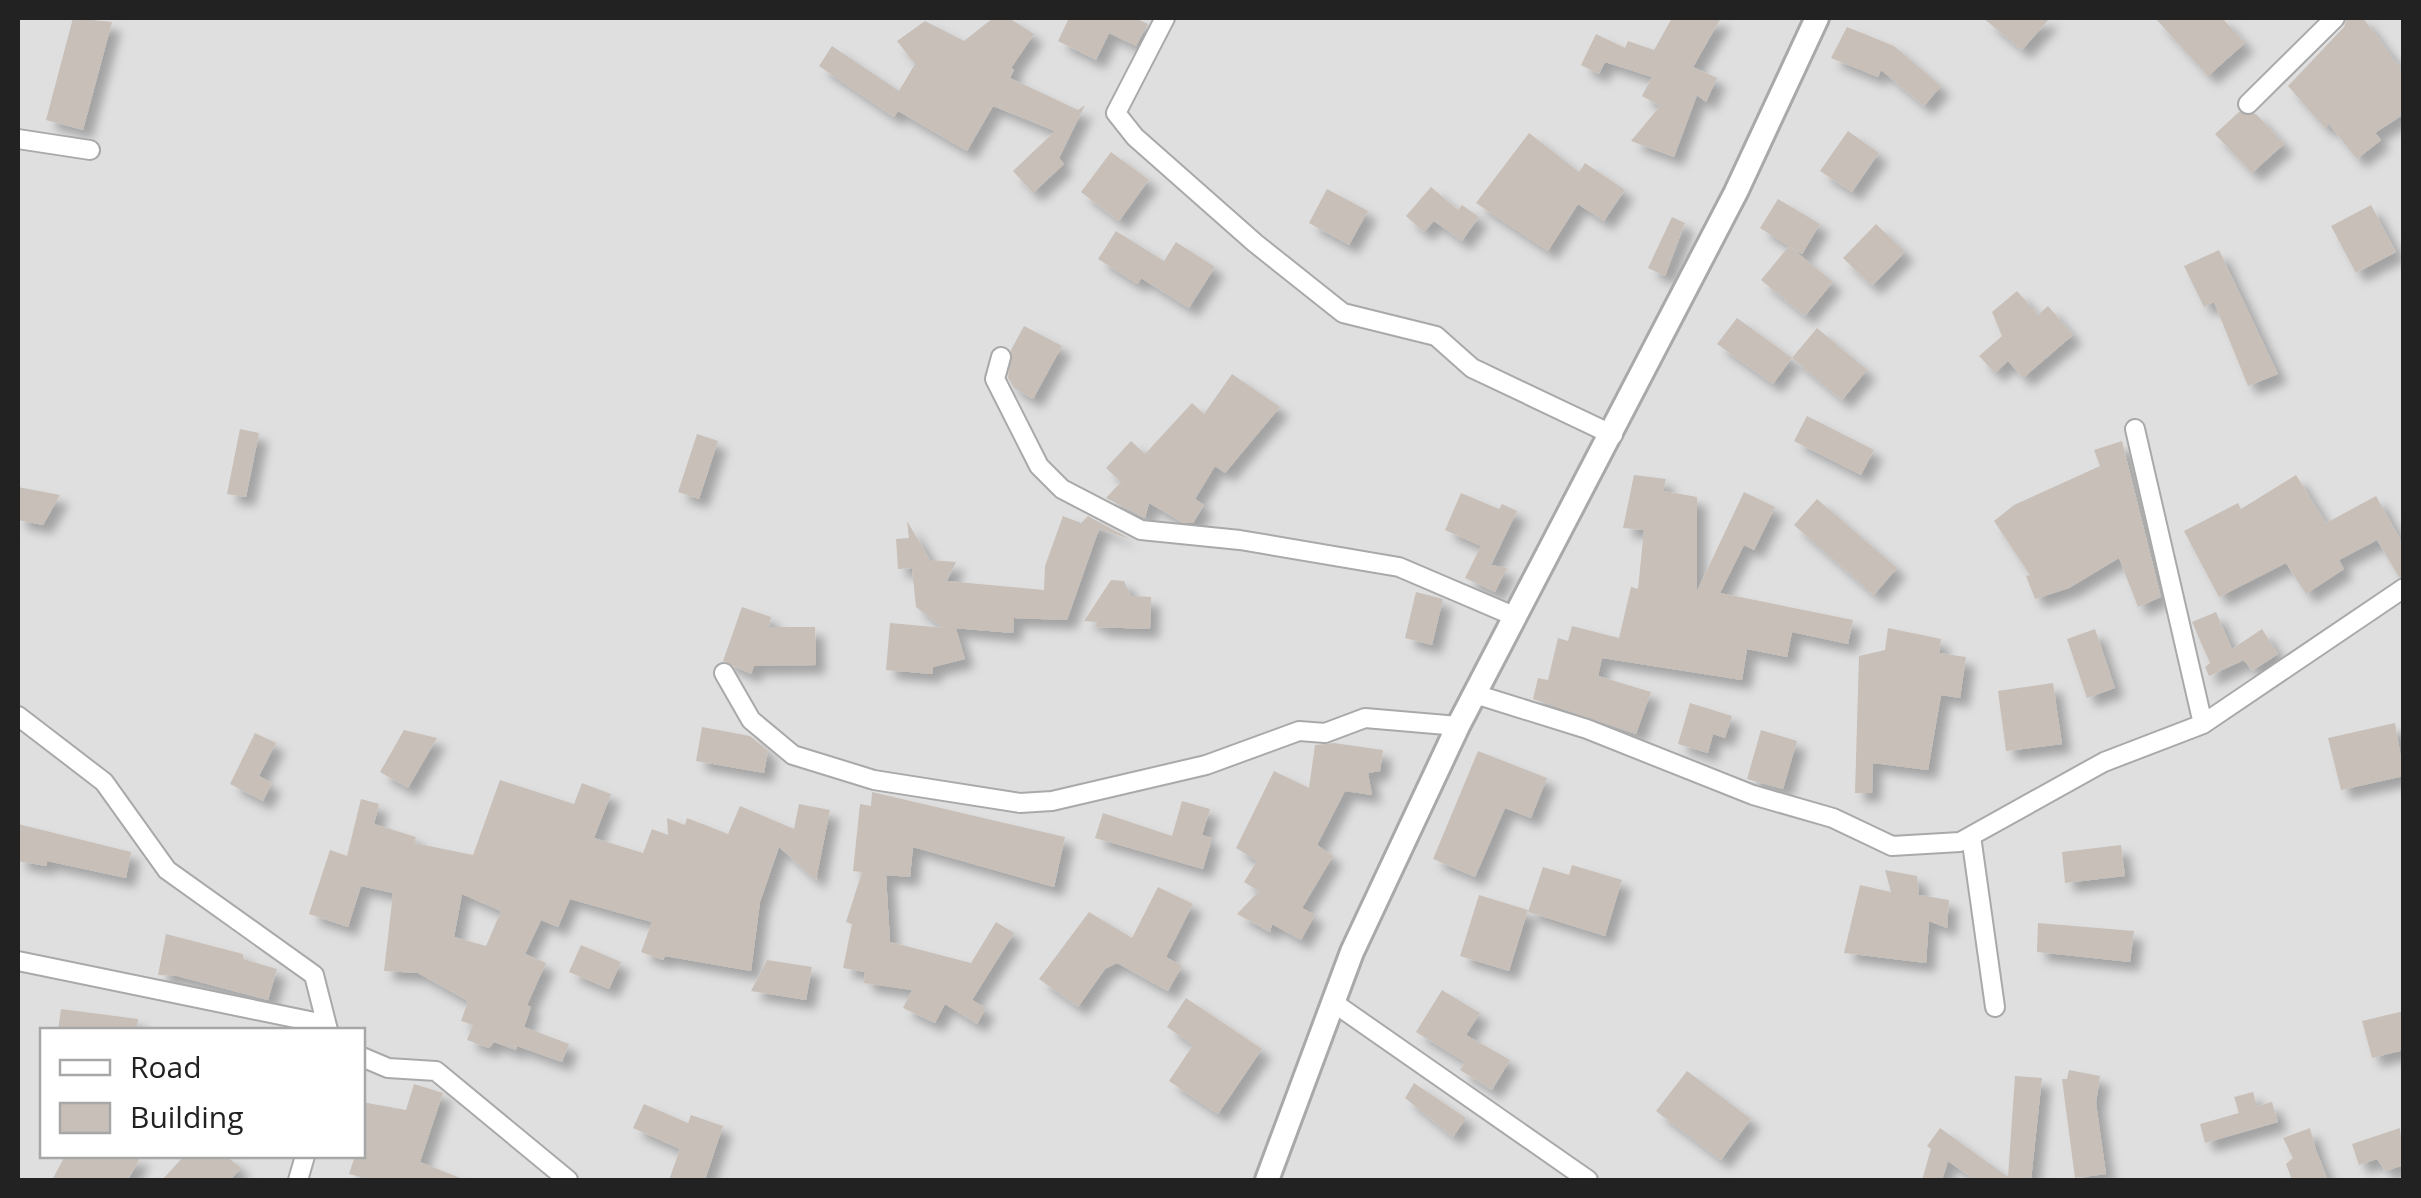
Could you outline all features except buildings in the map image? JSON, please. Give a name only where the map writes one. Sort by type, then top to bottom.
[{"type":"street","points":[[1164,18],[1116,113],[1136,138],[1255,243],[1344,313],[1436,336],[1472,368],[1613,434]]},
{"type":"street","points":[[1268,1180],[1352,952],[1458,726],[1736,192],[1817,18]]},
{"type":"street","points":[[2248,104],[2335,18]]},
{"type":"street","points":[[18,139],[90,150]]},
{"type":"street","points":[[1002,358],[996,378],[1040,466],[1062,489],[1141,530],[1240,540],[1399,567],[1516,617]]},
{"type":"street","points":[[2135,429],[2202,724]]},
{"type":"street","points":[[1478,694],[1588,729],[1754,795],[1833,818],[1892,846],[1960,842],[2104,762],[2202,724],[2404,588]]},
{"type":"street","points":[[724,673],[751,720],[793,755],[874,780],[1020,803],[1052,801],[1206,765],[1299,731],[1325,733],[1365,718],[1458,726]]},
{"type":"street","points":[[18,716],[104,782],[167,870],[314,975],[326,1028],[18,961]]},
{"type":"street","points":[[1971,836],[1995,1007]]},
{"type":"street","points":[[1334,1003],[1588,1180]]},
{"type":"street","points":[[365,1059],[388,1068],[436,1071],[568,1180]]},
{"type":"shaded area","points":[[18,18],[2403,18],[2403,1180],[18,1180]]}]
